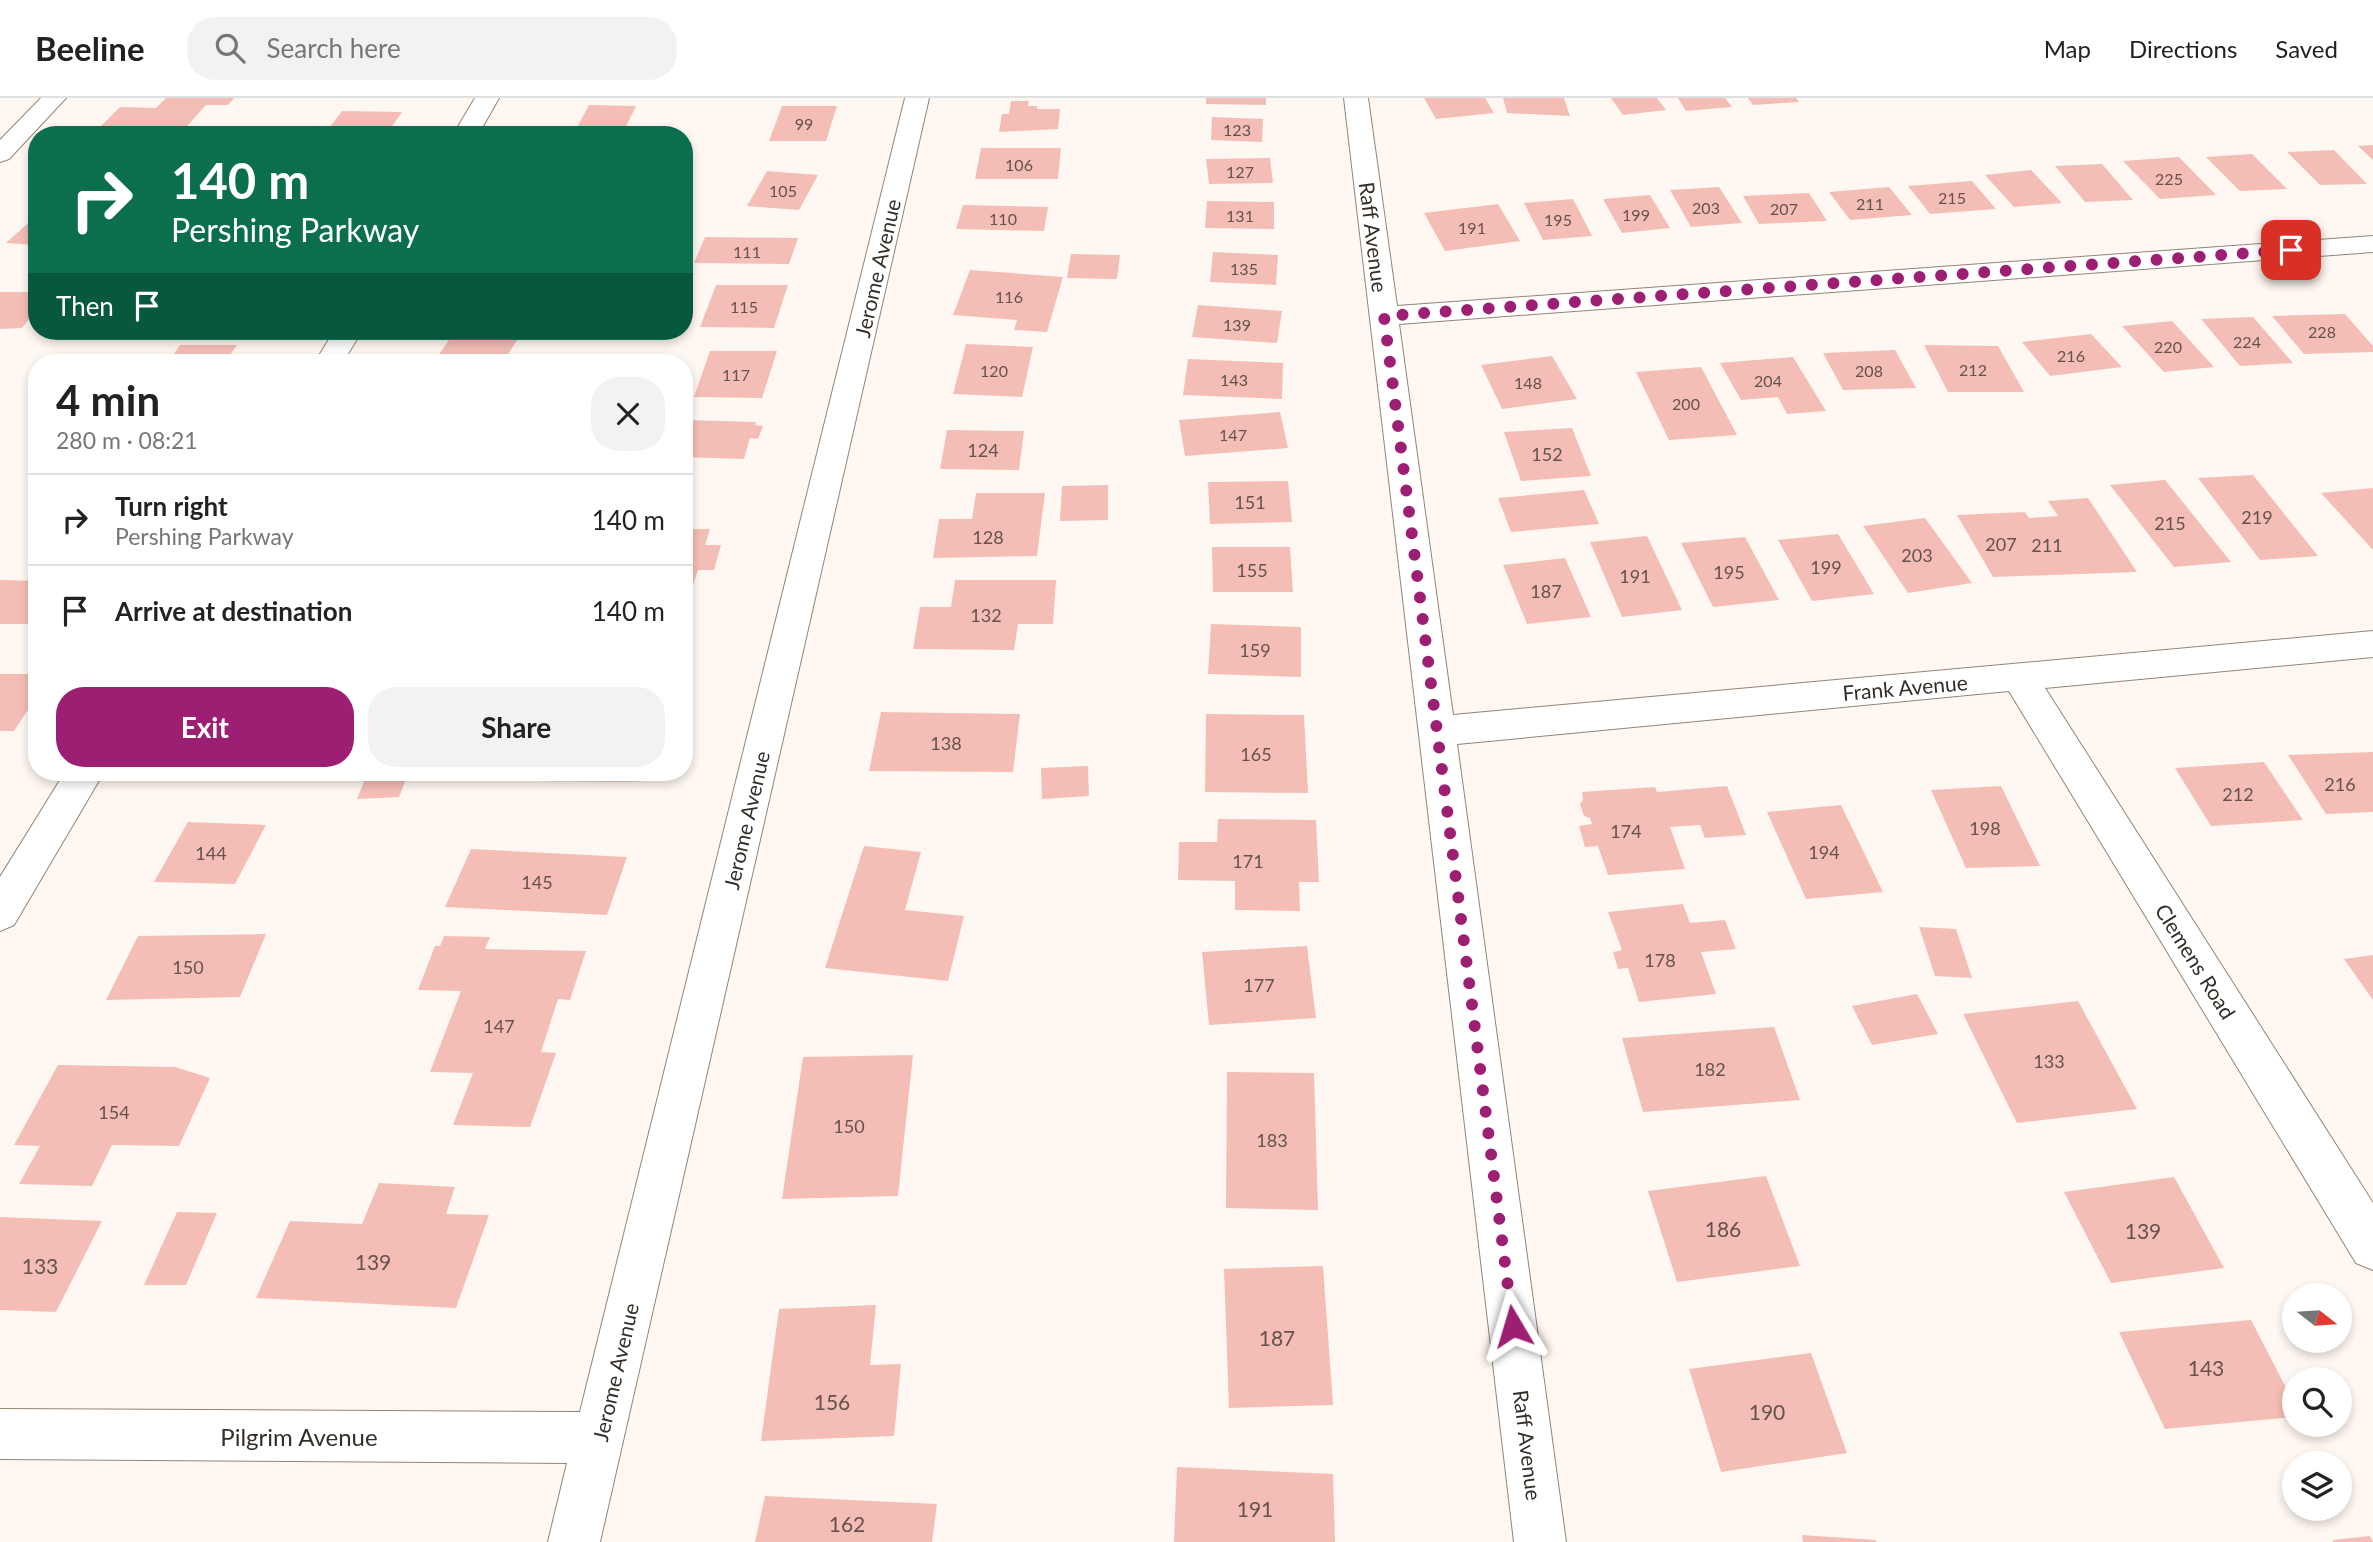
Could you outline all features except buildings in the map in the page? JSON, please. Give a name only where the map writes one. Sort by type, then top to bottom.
[{"type":"street","points":[[0,154],[54,98]]},
{"type":"street","points":[[470,126],[487,98]]},
{"type":"street","name":"Jerome Avenue","points":[[574,1542],[917,98]]},
{"type":"street","name":"Raff Avenue","points":[[1356,98],[1540,1542]]},
{"type":"street","points":[[1384,316],[2373,244]]},
{"type":"street","name":"Frank Avenue","points":[[1437,731],[2373,644]]},
{"type":"street","name":"Clemens Road","points":[[2020,677],[2373,1246]]},
{"type":"street","points":[[0,913],[80,781]]},
{"type":"street","name":"Pilgrim Avenue","points":[[0,1434],[599,1438]]},
{"type":"route","points":[[1513,1326],[1384,316],[2291,250]]}]
